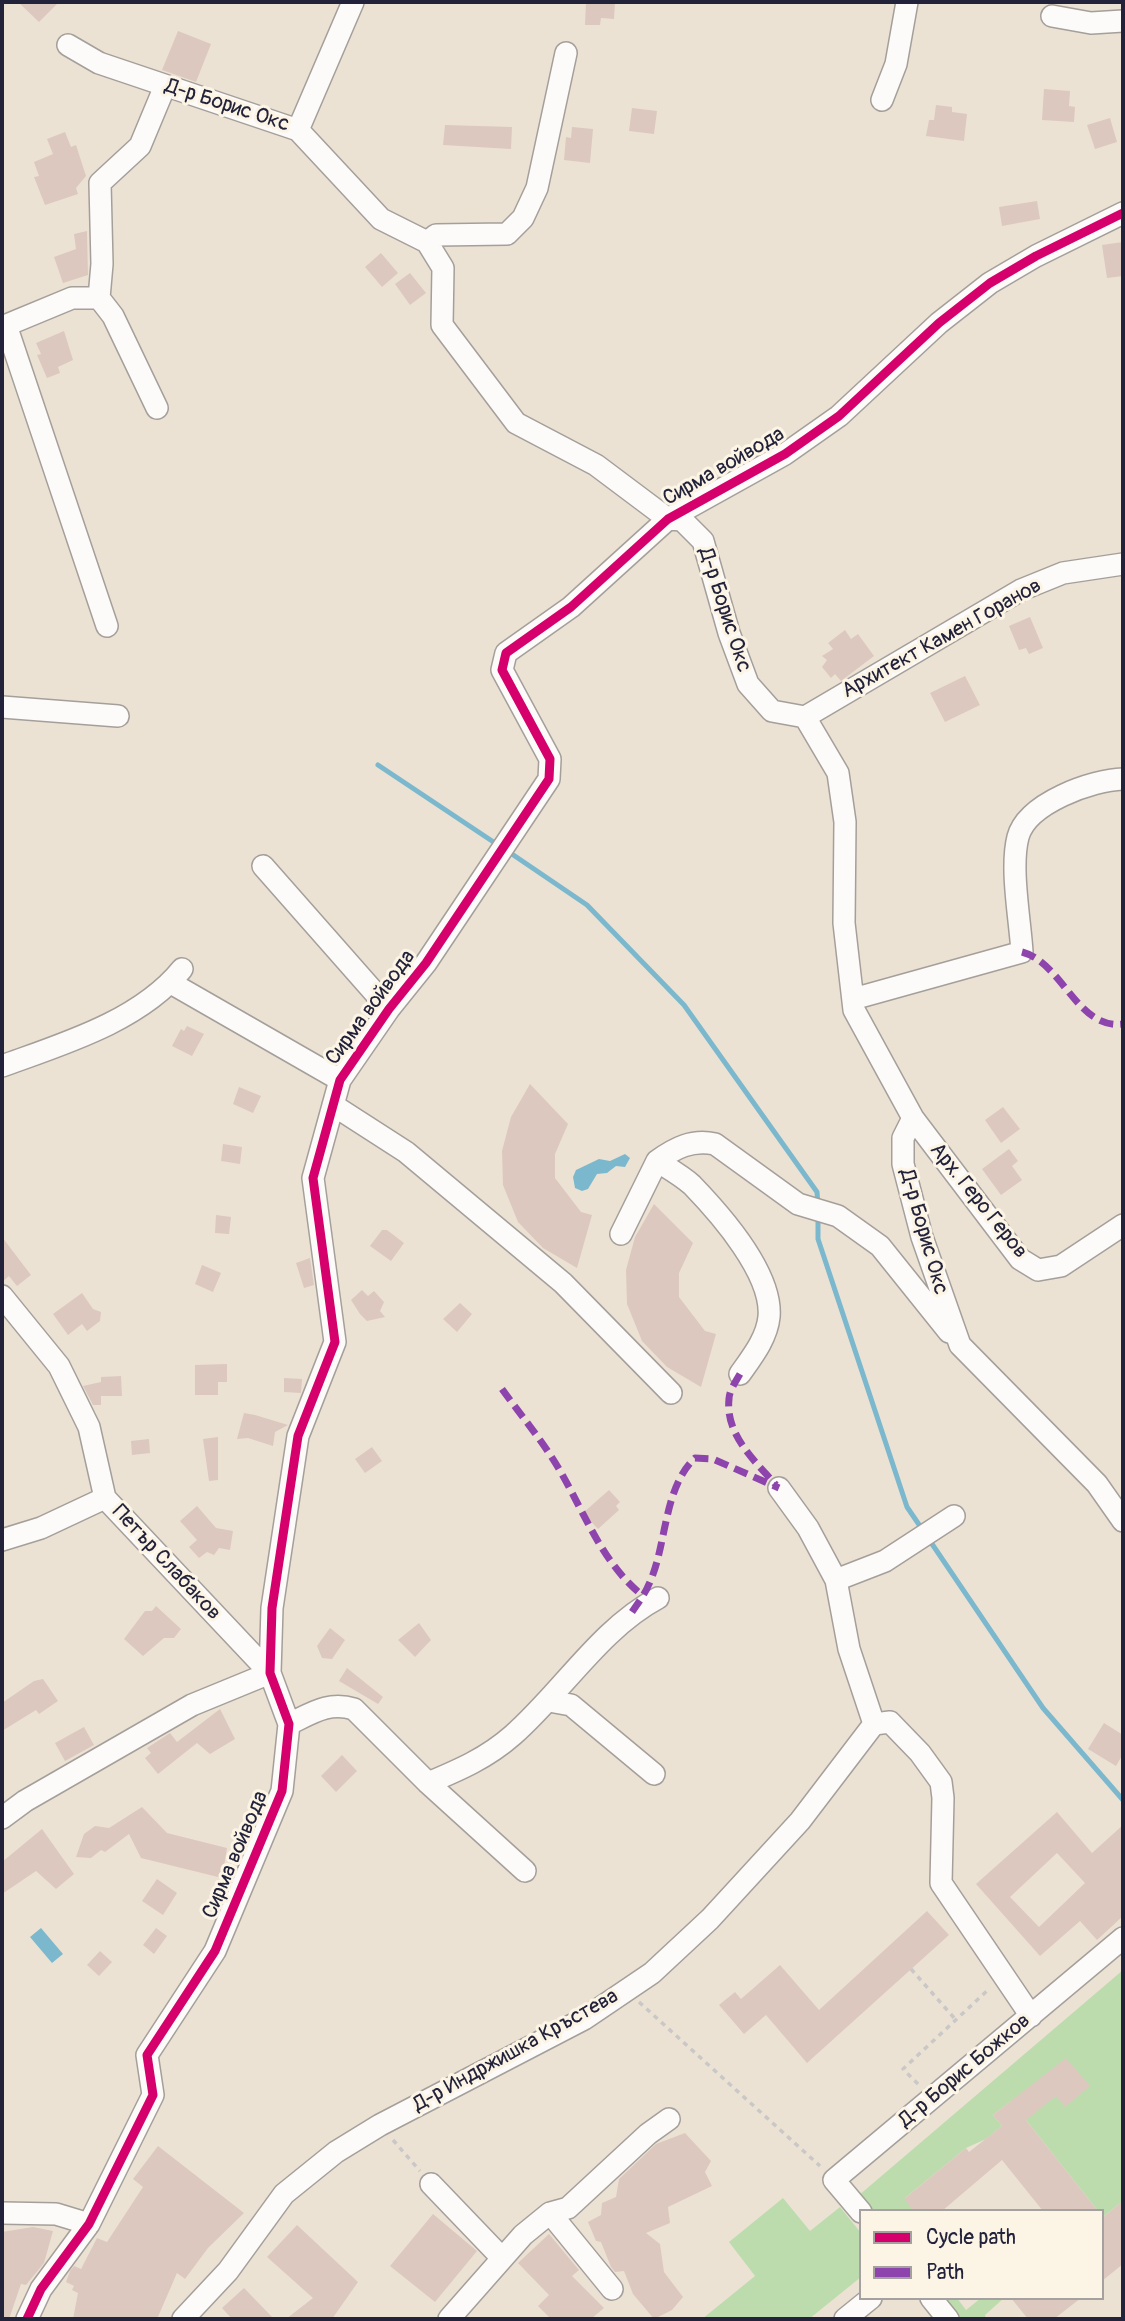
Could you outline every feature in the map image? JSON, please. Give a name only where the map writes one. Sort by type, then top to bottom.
[{"type":"street","points":[[298,130],[353,2]]},
{"type":"street","points":[[882,100],[896,65],[907,2]]},
{"type":"street","points":[[1052,16],[1091,23],[1123,20]]},
{"type":"street","name":"Д-р Борис Окс","points":[[68,45],[99,64],[298,130],[381,219],[427,242],[443,268],[442,325],[516,424],[596,465],[668,519],[682,520],[703,541],[729,633],[748,684],[772,711],[805,717]]},
{"type":"street","points":[[427,242],[436,235],[507,234],[523,218],[537,188],[566,52]]},
{"type":"street","points":[[157,408],[113,316],[99,298],[102,264],[100,183],[140,146],[166,86]]},
{"type":"street","name":"Сирма войвода","points":[[27,2319],[41,2289],[89,2224],[153,2095],[148,2055],[215,1951],[282,1791],[289,1724],[270,1673],[272,1608],[298,1436],[335,1342],[313,1178],[340,1080],[389,1009],[426,963],[549,779],[550,759],[502,670],[506,653],[570,607],[668,519],[785,454],[839,416],[939,323],[990,283],[1036,256],[1123,213]]},
{"type":"street","points":[[99,298],[72,298],[4,326],[107,626]]},
{"type":"street","name":"Архитект Камен Горанов","points":[[805,717],[1021,590],[1063,573],[1123,564]]},
{"type":"street","points":[[2,707],[118,716]]},
{"type":"street","points":[[805,717],[838,773],[845,822],[844,923],[854,1010],[913,1118]]},
{"type":"street","points":[[853,999],[1022,952],[1016,867],[1018,835],[1034,812],[1069,791],[1123,779]]},
{"type":"street","points":[[262,866],[389,1009]]},
{"type":"street","points":[[2,1066],[68,1042],[116,1018],[177,976],[340,1080]]},
{"type":"street","points":[[333,1105],[406,1152],[563,1283],[671,1393]]},
{"type":"street","name":"Д-р Борис Окс","points":[[913,1118],[903,1139],[903,1164],[929,1259],[960,1345],[1097,1484],[1123,1521]]},
{"type":"street","name":"Арх. Геро Геров","points":[[913,1118],[1020,1259],[1038,1269],[1061,1266],[1123,1225]]},
{"type":"street","points":[[621,1234],[657,1161],[677,1147],[702,1142],[715,1144],[798,1204],[838,1216],[880,1246],[960,1345]]},
{"type":"street","points":[[657,1161],[690,1184],[730,1230],[754,1266],[766,1293],[769,1317],[761,1343],[740,1374]]},
{"type":"street","name":"Петър Слабаков","points":[[2,1296],[59,1366],[89,1427],[105,1498],[270,1673]]},
{"type":"street","points":[[779,1488],[808,1528],[836,1580],[849,1649],[874,1724],[890,1722],[920,1753],[941,1782],[941,1883],[1031,2016]]},
{"type":"street","points":[[2,1540],[41,1528],[105,1498]]},
{"type":"street","points":[[836,1580],[885,1561],[954,1516]]},
{"type":"street","points":[[428,1783],[479,1761],[511,1737],[549,1701],[632,1612],[658,1598]]},
{"type":"street","points":[[2,1818],[25,1801],[192,1705],[270,1673]]},
{"type":"street","points":[[549,1701],[571,1704],[654,1774]]},
{"type":"street","points":[[289,1724],[323,1707],[338,1704],[354,1709],[428,1783],[525,1871]]},
{"type":"street","name":"Д-р Индржишка Кръстева","points":[[183,2319],[228,2271],[284,2194],[336,2152],[380,2125],[584,2019],[652,1973],[710,1919],[800,1821],[874,1724]]},
{"type":"street","name":"Д-р Борис Божков","points":[[834,2180],[1123,1938]]},
{"type":"street","points":[[449,2319],[501,2257],[550,2213],[568,2208],[648,2134],[669,2119]]},
{"type":"street","points":[[834,2180],[859,2210]]},
{"type":"street","points":[[431,2184],[501,2257]]},
{"type":"street","points":[[2,2213],[55,2214],[89,2224]]},
{"type":"street","points":[[550,2213],[612,2290]]},
{"type":"street","points":[[845,2319],[869,2300]]},
{"type":"street","points":[[933,2300],[948,2319]]},
{"type":"path","points":[[911,1969],[956,2020]]},
{"type":"path","points":[[932,2099],[903,2069],[1004,1976]]},
{"type":"path","points":[[627,1991],[834,2180]]},
{"type":"path","points":[[380,2125],[431,2184]]},
{"type":"green space","points":[[1123,1970],[1123,2201],[1104,2216],[1104,2209],[1096,2209],[1011,2101],[993,2115],[1002,2126],[986,2139],[966,2148],[905,2198],[913,2209],[868,2209],[858,2196]]},
{"type":"green space","points":[[783,2198],[810,2231],[840,2207],[859,2231],[859,2279],[809,2319],[702,2319],[755,2276],[729,2242]]},
{"type":"green space","points":[[944,2300],[958,2300],[966,2310],[978,2300],[1002,2300],[985,2315],[986,2319],[959,2319]]},
{"type":"water","points":[[625,1154],[630,1158],[625,1167],[616,1166],[607,1173],[597,1174],[588,1189],[582,1191],[575,1188],[573,1177],[576,1170],[599,1159],[610,1161]]},
{"type":"water","points":[[41,1928],[63,1954],[52,1963],[30,1937]]},
{"type":"building","points":[[18,2],[59,2],[39,22]]},
{"type":"building","points":[[586,2],[615,2],[614,19],[601,18],[600,25],[585,25]]},
{"type":"building","points":[[178,31],[211,44],[196,82],[162,70]]},
{"type":"building","points":[[1044,89],[1070,91],[1069,106],[1075,107],[1074,122],[1042,120]]},
{"type":"building","points":[[936,105],[952,107],[952,112],[967,114],[964,141],[926,136],[929,120],[934,120]]},
{"type":"building","points":[[632,108],[657,111],[654,134],[629,131]]},
{"type":"building","points":[[1110,118],[1117,142],[1095,149],[1087,125]]},
{"type":"building","points":[[445,125],[512,127],[511,149],[443,145]]},
{"type":"building","points":[[572,127],[593,129],[590,163],[564,160],[566,137],[571,138]]},
{"type":"building","points":[[65,132],[71,147],[76,145],[86,176],[76,188],[78,194],[45,205],[34,177],[39,176],[34,162],[53,154],[47,139]]},
{"type":"building","points":[[1037,201],[1040,219],[1002,226],[999,207]]},
{"type":"building","points":[[87,231],[88,275],[63,283],[54,257],[76,249],[74,234]]},
{"type":"building","points":[[1123,242],[1123,276],[1107,278],[1102,245]]},
{"type":"building","points":[[381,253],[398,273],[382,287],[365,267]]},
{"type":"building","points":[[410,273],[426,293],[410,305],[395,284]]},
{"type":"building","points":[[64,331],[73,360],[58,367],[60,373],[47,378],[37,355],[41,354],[36,343]]},
{"type":"building","points":[[1030,617],[1043,648],[1029,654],[1026,648],[1019,650],[1009,626]]},
{"type":"building","points":[[845,630],[851,639],[858,634],[874,656],[841,681],[835,674],[831,678],[822,667],[827,660],[822,656],[833,649],[828,643]]},
{"type":"building","points":[[965,676],[980,705],[945,722],[930,693]]},
{"type":"building","points":[[187,1026],[204,1034],[192,1056],[172,1046],[181,1029],[184,1031]]},
{"type":"building","points":[[530,1084],[568,1124],[555,1154],[555,1178],[581,1212],[592,1215],[577,1268],[543,1248],[518,1222],[503,1185],[502,1151],[511,1117]]},
{"type":"building","points":[[239,1087],[261,1096],[253,1113],[233,1104]]},
{"type":"building","points":[[1003,1107],[1020,1129],[1001,1143],[985,1120]]},
{"type":"building","points":[[223,1144],[242,1147],[240,1164],[221,1161]]},
{"type":"building","points":[[1009,1149],[1018,1161],[1012,1166],[1022,1180],[1001,1195],[982,1169]]},
{"type":"building","points":[[654,1204],[693,1243],[679,1273],[679,1297],[705,1331],[716,1334],[701,1387],[667,1367],[642,1341],[627,1304],[626,1270],[635,1237]]},
{"type":"building","points":[[216,1215],[231,1217],[229,1234],[215,1233]]},
{"type":"building","points":[[382,1230],[387,1230],[404,1243],[391,1261],[370,1246]]},
{"type":"building","points":[[2,1237],[31,1275],[17,1286],[9,1276],[2,1282]]},
{"type":"building","points":[[310,1258],[314,1285],[304,1288],[296,1263]]},
{"type":"building","points":[[202,1265],[221,1273],[213,1292],[195,1284]]},
{"type":"building","points":[[362,1290],[368,1296],[374,1291],[384,1302],[380,1311],[385,1317],[367,1321],[360,1314],[351,1300]]},
{"type":"building","points":[[82,1293],[93,1309],[101,1312],[100,1321],[87,1331],[82,1324],[68,1335],[53,1314]]},
{"type":"building","points":[[460,1303],[472,1314],[457,1332],[443,1319]]},
{"type":"building","points":[[227,1364],[227,1382],[218,1382],[218,1395],[195,1395],[195,1365]]},
{"type":"building","points":[[121,1376],[122,1396],[101,1396],[101,1405],[93,1405],[83,1386],[101,1382],[101,1377]]},
{"type":"building","points":[[284,1378],[302,1379],[301,1393],[284,1392]]},
{"type":"building","points":[[244,1413],[288,1425],[275,1432],[273,1446],[248,1438],[237,1439]]},
{"type":"building","points":[[218,1437],[218,1480],[209,1481],[203,1439]]},
{"type":"building","points":[[149,1439],[150,1453],[132,1455],[131,1441]]},
{"type":"building","points":[[372,1447],[382,1461],[365,1473],[355,1459]]},
{"type":"building","points":[[609,1490],[620,1502],[616,1506],[619,1510],[598,1529],[583,1513]]},
{"type":"building","points":[[197,1506],[216,1528],[233,1531],[230,1550],[219,1548],[214,1555],[207,1552],[199,1558],[189,1547],[197,1540],[180,1521]]},
{"type":"building","points":[[156,1606],[181,1629],[174,1638],[164,1638],[143,1656],[124,1639],[145,1611],[152,1611]]},
{"type":"building","points":[[419,1623],[431,1640],[415,1657],[398,1640]]},
{"type":"building","points":[[330,1628],[345,1640],[332,1659],[322,1658],[317,1646]]},
{"type":"building","points":[[347,1668],[383,1697],[378,1704],[339,1681]]},
{"type":"building","points":[[43,1679],[58,1701],[39,1714],[36,1710],[2,1731],[2,1703],[34,1681]]},
{"type":"building","points":[[220,1709],[235,1739],[210,1754],[197,1743],[158,1774],[145,1758],[151,1753],[147,1748],[170,1733],[177,1742]]},
{"type":"building","points":[[1104,1723],[1123,1735],[1123,1754],[1116,1766],[1088,1749]]},
{"type":"building","points":[[84,1727],[94,1745],[65,1761],[55,1743]]},
{"type":"building","points":[[342,1755],[357,1771],[336,1792],[321,1776]]},
{"type":"building","points":[[142,1807],[167,1833],[227,1848],[222,1878],[141,1858],[129,1834],[105,1852],[101,1850],[91,1858],[76,1857],[84,1834],[95,1826],[109,1828]]},
{"type":"building","points":[[1057,1812],[1092,1853],[1123,1825],[1123,1916],[1097,1940],[1080,1921],[1040,1956],[976,1884]],"holes":[[[1057,1853],[1085,1883],[1039,1927],[1010,1897]]]},
{"type":"building","points":[[42,1829],[74,1874],[56,1889],[36,1871],[2,1894],[2,1862]]},
{"type":"building","points":[[157,1879],[177,1893],[163,1915],[142,1901]]},
{"type":"building","points":[[927,1911],[949,1935],[807,2063],[766,2015],[744,2034],[719,2005],[735,1992],[741,1999],[780,1965],[819,2010]]},
{"type":"building","points":[[156,1928],[167,1936],[154,1954],[143,1945]]},
{"type":"building","points":[[100,1951],[112,1962],[99,1976],[87,1965]]},
{"type":"building","points":[[1066,2058],[1090,2086],[1065,2107],[1056,2096],[1026,2120],[1096,2209],[1041,2209],[1002,2160],[944,2209],[912,2209],[904,2199],[966,2148],[969,2152],[1002,2126],[993,2115]]},
{"type":"building","points":[[685,2133],[711,2161],[705,2172],[712,2186],[668,2207],[670,2223],[646,2233],[660,2244],[664,2272],[683,2297],[672,2310],[654,2319],[633,2294],[624,2271],[615,2272],[611,2267],[601,2242],[596,2241],[588,2222],[601,2215],[602,2203],[616,2197],[619,2179],[656,2144]]},
{"type":"building","points":[[158,2146],[244,2213],[208,2248],[185,2279],[177,2273],[157,2319],[73,2319],[78,2293],[72,2290],[74,2286],[66,2282],[70,2271],[74,2266],[81,2269],[97,2238],[107,2242],[143,2187],[133,2179]]},
{"type":"building","points":[[1123,2201],[1123,2264],[1104,2279],[1104,2216]]},
{"type":"building","points":[[433,2214],[477,2251],[435,2302],[390,2266]]},
{"type":"building","points":[[297,2225],[358,2282],[332,2319],[286,2319],[313,2298],[267,2257]]},
{"type":"building","points":[[33,2227],[53,2231],[44,2263],[26,2285],[21,2284],[9,2319],[2,2319],[2,2232]]},
{"type":"building","points":[[549,2234],[579,2270],[572,2276],[604,2308],[591,2319],[551,2319],[538,2306],[549,2295],[518,2263]]},
{"type":"building","points":[[244,2288],[274,2319],[232,2319],[222,2308]]},
{"type":"building","points":[[1013,2300],[1078,2300],[1054,2319],[1028,2319]]},
{"type":"waterway","points":[[378,765],[498,845]]},
{"type":"waterway","points":[[506,850],[587,905],[684,1005],[817,1192],[818,1205]]},
{"type":"waterway","points":[[818,1215],[818,1239],[907,1507],[922,1529]]},
{"type":"waterway","points":[[928,1538],[1043,1708],[1123,1800]]},
{"type":"marked path","points":[[1022,952],[1036,958],[1049,969],[1094,1017],[1107,1023],[1123,1024]]},
{"type":"marked path","points":[[740,1374],[729,1396],[732,1424],[751,1457],[776,1485]]},
{"type":"marked path","points":[[502,1389],[556,1464],[604,1551],[627,1581],[642,1595]]},
{"type":"marked path","points":[[632,1612],[646,1591],[655,1569],[677,1485],[695,1458],[713,1459],[779,1488]]},
{"type":"cycle path","points":[[27,2319],[41,2289],[89,2224],[153,2095],[147,2055],[215,1951],[282,1791],[289,1724],[270,1673],[272,1608],[298,1436],[335,1342],[313,1178],[340,1080],[389,1009],[426,963],[549,779],[550,759],[502,670],[506,653],[571,607],[668,519],[785,454],[839,416],[939,323],[990,283],[1036,256],[1123,213]]}]
